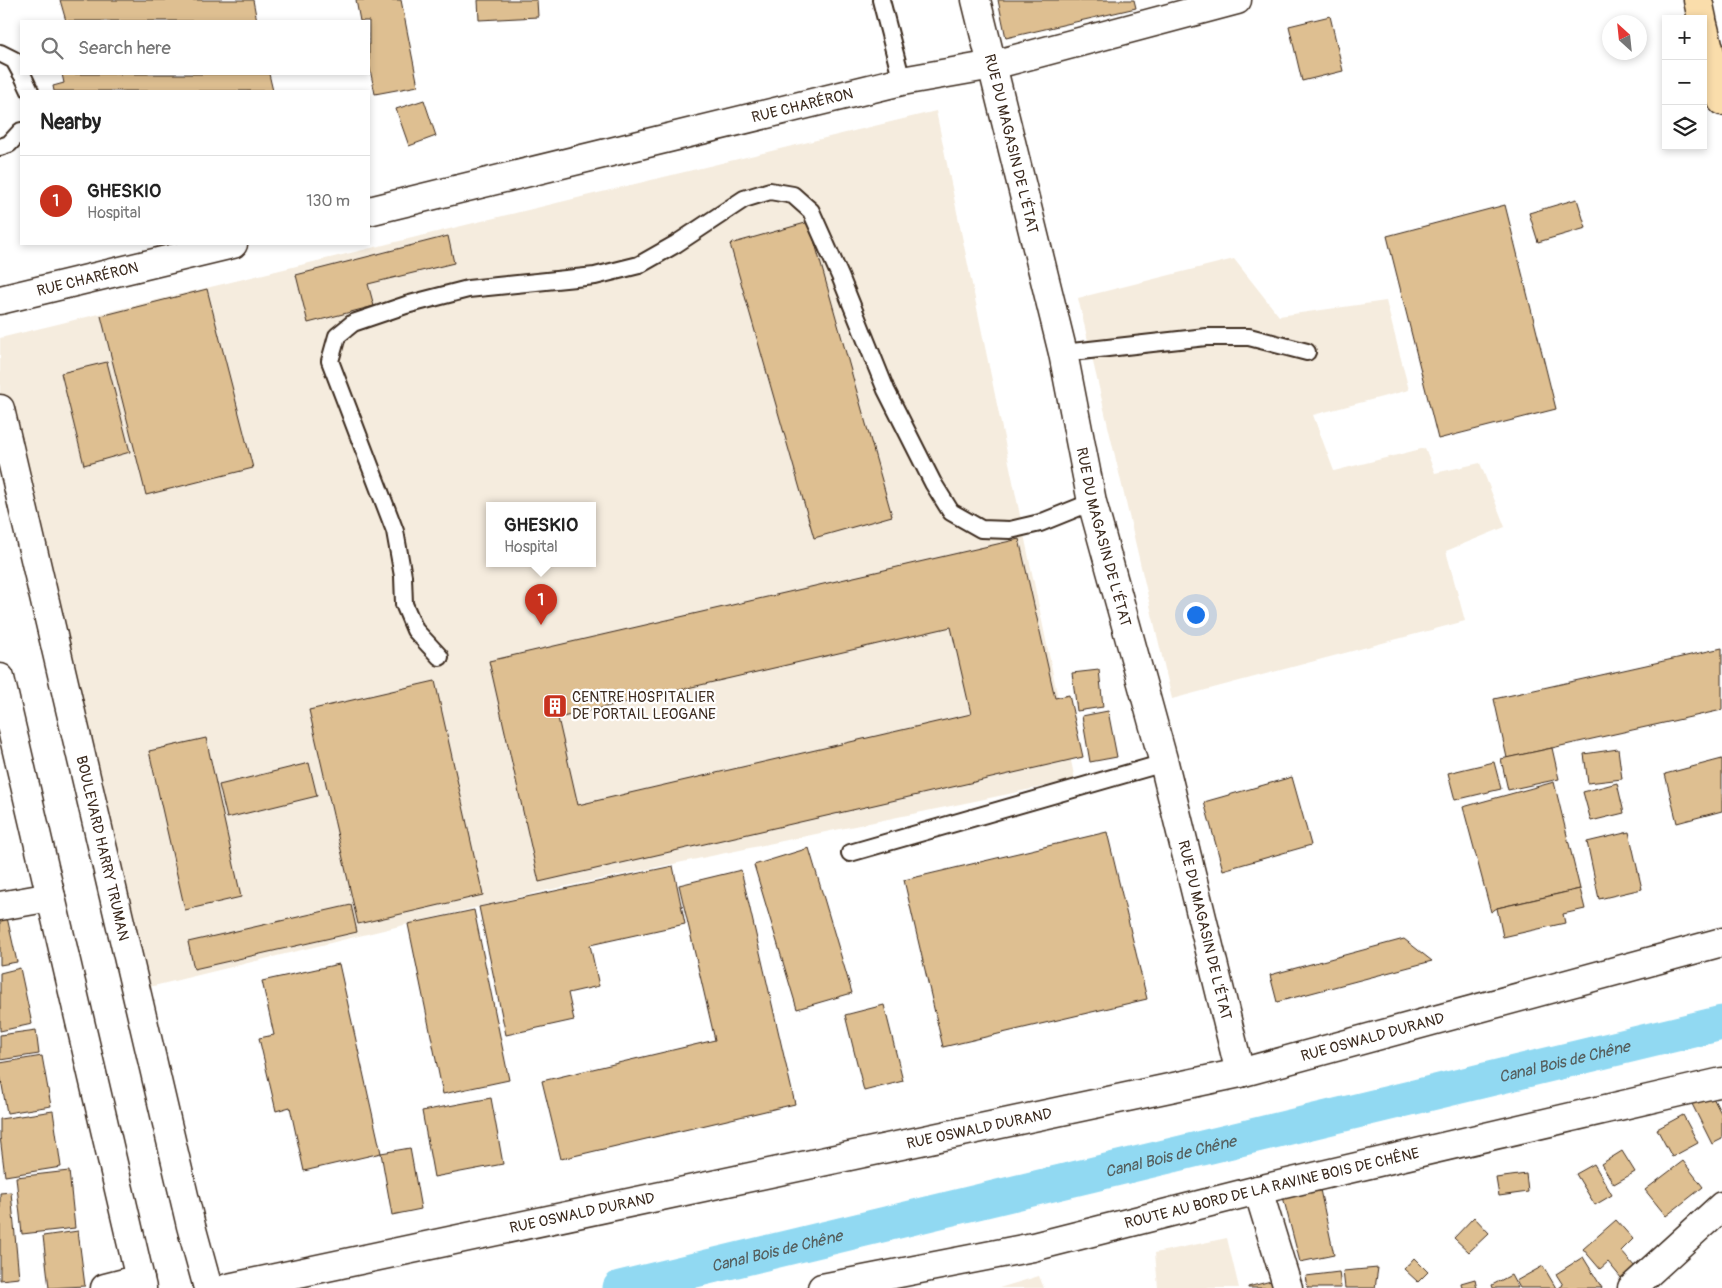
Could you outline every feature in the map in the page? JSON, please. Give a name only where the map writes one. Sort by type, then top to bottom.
[{"type":"main road","points":[[1698,0],[1701,15]]},
{"type":"main road","points":[[1707,40],[1722,102]]},
{"type":"street","name":"RUE DU MAGASIN DE L'ÉTAT","points":[[976,0],[1063,353],[1092,502],[1164,763],[1240,1073]]},
{"type":"street","name":"RUE CHARÉRON","points":[[370,211],[902,81],[993,65],[1237,0]]},
{"type":"street","name":"RUE CHARÉRON","points":[[0,300],[229,245]]},
{"type":"street","name":"BOULEVARD HARRY TRUMAN","points":[[0,409],[189,1216],[208,1288]]},
{"type":"street","points":[[0,678],[141,1284],[105,1288]]},
{"type":"street","points":[[0,906],[51,897]]},
{"type":"street","name":"RUE OSWALD DURAND","points":[[228,1288],[1240,1073],[1722,942]]},
{"type":"street","name":"ROUTE AU BORD DE LA RAVINE BOIS DE CHÊNE","points":[[822,1288],[1033,1247],[1258,1190],[1722,1082]]},
{"type":"street","points":[[1258,1190],[1288,1288]]},
{"type":"street","points":[[1632,1288],[1722,1206]]},
{"type":"lane","points":[[881,0],[902,81]]},
{"type":"lane","points":[[0,53],[14,60],[20,70]]},
{"type":"lane","points":[[23,75],[30,90]]},
{"type":"lane","points":[[0,147],[9,144],[20,132]]},
{"type":"lane","points":[[440,657],[415,630],[404,604],[403,576],[396,531],[330,361],[337,336],[353,323],[406,305],[468,289],[595,276],[638,266],[676,244],[744,199],[770,191],[793,196],[811,211],[840,276],[886,390],[932,483],[951,512],[981,530],[1010,530],[1040,523],[1092,502]]},
{"type":"lane","points":[[1063,353],[1206,337],[1248,337],[1307,352]]},
{"type":"lane","points":[[850,853],[1164,763]]},
{"type":"shaded area","points":[[936,111],[1075,780],[548,890],[129,992],[0,471],[0,338]]},
{"type":"shaded area","points":[[1234,259],[1279,316],[1386,301],[1409,390],[1313,415],[1334,471],[1425,448],[1435,473],[1480,463],[1505,527],[1446,551],[1465,621],[1172,699],[1078,298]]},
{"type":"shaded area","points":[[1227,1238],[1239,1288],[1158,1288],[1155,1253]]},
{"type":"shaded area","points":[[1039,1276],[1044,1288],[999,1288]]},
{"type":"building","points":[[60,0],[253,0],[257,20],[66,20]]},
{"type":"building","points":[[356,0],[401,0],[418,86],[375,94],[370,69],[370,20],[360,20]]},
{"type":"building","points":[[478,0],[537,0],[538,17],[479,20]]},
{"type":"building","points":[[998,0],[1134,0],[1136,8],[1006,38]]},
{"type":"building","points":[[1330,16],[1343,71],[1302,81],[1289,26]]},
{"type":"building","points":[[62,75],[269,75],[273,90],[54,90],[53,86],[64,83]]},
{"type":"building","points":[[424,100],[436,136],[409,146],[396,109]]},
{"type":"building","points":[[1577,199],[1586,228],[1538,242],[1529,213]]},
{"type":"building","points":[[1505,205],[1556,409],[1438,439],[1387,236]]},
{"type":"building","points":[[809,222],[892,516],[814,538],[730,244]]},
{"type":"building","points":[[448,236],[454,263],[368,284],[374,306],[308,323],[296,275]]},
{"type":"building","points":[[207,289],[253,468],[146,495],[101,316]]},
{"type":"building","points":[[107,362],[130,452],[84,465],[61,373]]},
{"type":"building","name":"CENTRE HOSPITALIER DE PORTAIL LEOGANE","points":[[1019,539],[1055,698],[1069,695],[1083,757],[539,882],[489,661]],"holes":[[[951,627],[971,714],[578,805],[558,718]]]},
{"type":"building","points":[[1722,648],[1722,710],[1507,758],[1494,699]]},
{"type":"building","points":[[1099,670],[1103,707],[1077,711],[1072,673]]},
{"type":"building","points":[[435,681],[483,895],[358,924],[309,710]]},
{"type":"building","points":[[1108,711],[1117,757],[1090,762],[1082,716]]},
{"type":"building","points":[[206,738],[241,897],[185,910],[149,751]]},
{"type":"building","points":[[1552,748],[1559,779],[1508,790],[1501,759]]},
{"type":"building","points":[[1618,749],[1622,779],[1588,783],[1584,754]]},
{"type":"building","points":[[1722,759],[1722,811],[1677,823],[1665,774]]},
{"type":"building","points":[[1494,762],[1501,789],[1455,800],[1448,773]]},
{"type":"building","points":[[309,763],[317,796],[227,818],[219,785]]},
{"type":"building","points":[[1292,777],[1311,845],[1223,870],[1204,802]]},
{"type":"building","points":[[1554,782],[1580,889],[1497,908],[1491,912],[1463,807]]},
{"type":"building","points":[[1617,783],[1624,813],[1591,821],[1583,792]]},
{"type":"building","points":[[1107,832],[1147,999],[943,1047],[904,880]]},
{"type":"building","points":[[1629,832],[1642,889],[1599,899],[1587,842]]},
{"type":"building","points":[[809,848],[852,993],[797,1009],[754,865]]},
{"type":"building","points":[[673,866],[685,924],[590,945],[599,986],[568,993],[574,1020],[506,1035],[479,907]]},
{"type":"building","points":[[741,870],[795,1104],[561,1159],[542,1081],[715,1040],[679,885]]},
{"type":"building","points":[[1580,889],[1585,909],[1563,914],[1565,923],[1503,937],[1497,908]]},
{"type":"building","points":[[351,905],[357,932],[194,969],[188,942]]},
{"type":"building","points":[[474,910],[509,1080],[443,1094],[408,924]]},
{"type":"building","points":[[6,913],[17,962],[0,965],[0,915]]},
{"type":"building","points":[[1404,939],[1432,961],[1277,1002],[1270,975]]},
{"type":"building","points":[[339,964],[381,1153],[304,1171],[290,1107],[276,1111],[259,1038],[274,1035],[262,981]]},
{"type":"building","points":[[20,968],[32,1024],[0,1031],[0,973]]},
{"type":"building","points":[[884,1005],[903,1081],[864,1091],[845,1015]]},
{"type":"building","points":[[36,1030],[39,1054],[0,1060],[0,1035]]},
{"type":"building","points":[[42,1056],[51,1106],[7,1113],[0,1074],[0,1063]]},
{"type":"building","points":[[1708,1088],[1722,1115],[1722,1139],[1712,1144],[1689,1098]]},
{"type":"building","points":[[491,1098],[503,1164],[434,1177],[422,1111]]},
{"type":"building","points":[[53,1111],[61,1167],[5,1176],[0,1137],[0,1119]]},
{"type":"building","points":[[1683,1115],[1698,1143],[1672,1157],[1657,1129]]},
{"type":"building","points":[[410,1148],[421,1209],[392,1215],[381,1153]]},
{"type":"building","points":[[1622,1151],[1635,1172],[1614,1184],[1601,1164]]},
{"type":"building","points":[[1683,1161],[1703,1187],[1666,1216],[1645,1190]]},
{"type":"building","points":[[1594,1164],[1612,1195],[1595,1205],[1576,1174]]},
{"type":"building","points":[[69,1171],[75,1228],[22,1234],[16,1177]]},
{"type":"building","points":[[1526,1174],[1528,1192],[1499,1196],[1496,1178]]},
{"type":"building","points":[[1319,1185],[1334,1255],[1300,1262],[1282,1193]]},
{"type":"building","points":[[11,1192],[19,1278],[0,1280],[0,1193]]},
{"type":"building","points":[[1474,1217],[1489,1233],[1469,1252],[1454,1238]]},
{"type":"building","points":[[1616,1220],[1633,1239],[1621,1251],[1635,1267],[1622,1279],[1608,1262],[1600,1269],[1583,1249]]},
{"type":"building","points":[[78,1231],[85,1286],[49,1288],[43,1236]]},
{"type":"building","points":[[1583,1257],[1602,1288],[1559,1288],[1563,1285],[1556,1274]]},
{"type":"building","points":[[1414,1258],[1428,1272],[1418,1282],[1404,1269]]},
{"type":"building","points":[[1543,1266],[1556,1288],[1520,1288],[1516,1281]]},
{"type":"building","points":[[1378,1268],[1375,1288],[1345,1288],[1343,1271]]},
{"type":"building","points":[[1339,1272],[1341,1288],[1308,1288],[1306,1276]]},
{"type":"building","points":[[1511,1275],[1518,1288],[1493,1288],[1492,1285]]},
{"type":"building","points":[[1475,1279],[1477,1288],[1462,1288],[1461,1283]]},
{"type":"building","points":[[1271,1281],[1273,1288],[1248,1288],[1248,1287]]},
{"type":"waterway","name":"Canal Bois de Chêne","points":[[620,1288],[1722,1023]]},
{"type":"place","name":"GHESKIO","points":[[541,625]]},
{"type":"place","name":"CENTRE HOSPITALIER DE PORTAIL LEOGANE","points":[[555,706]]}]
